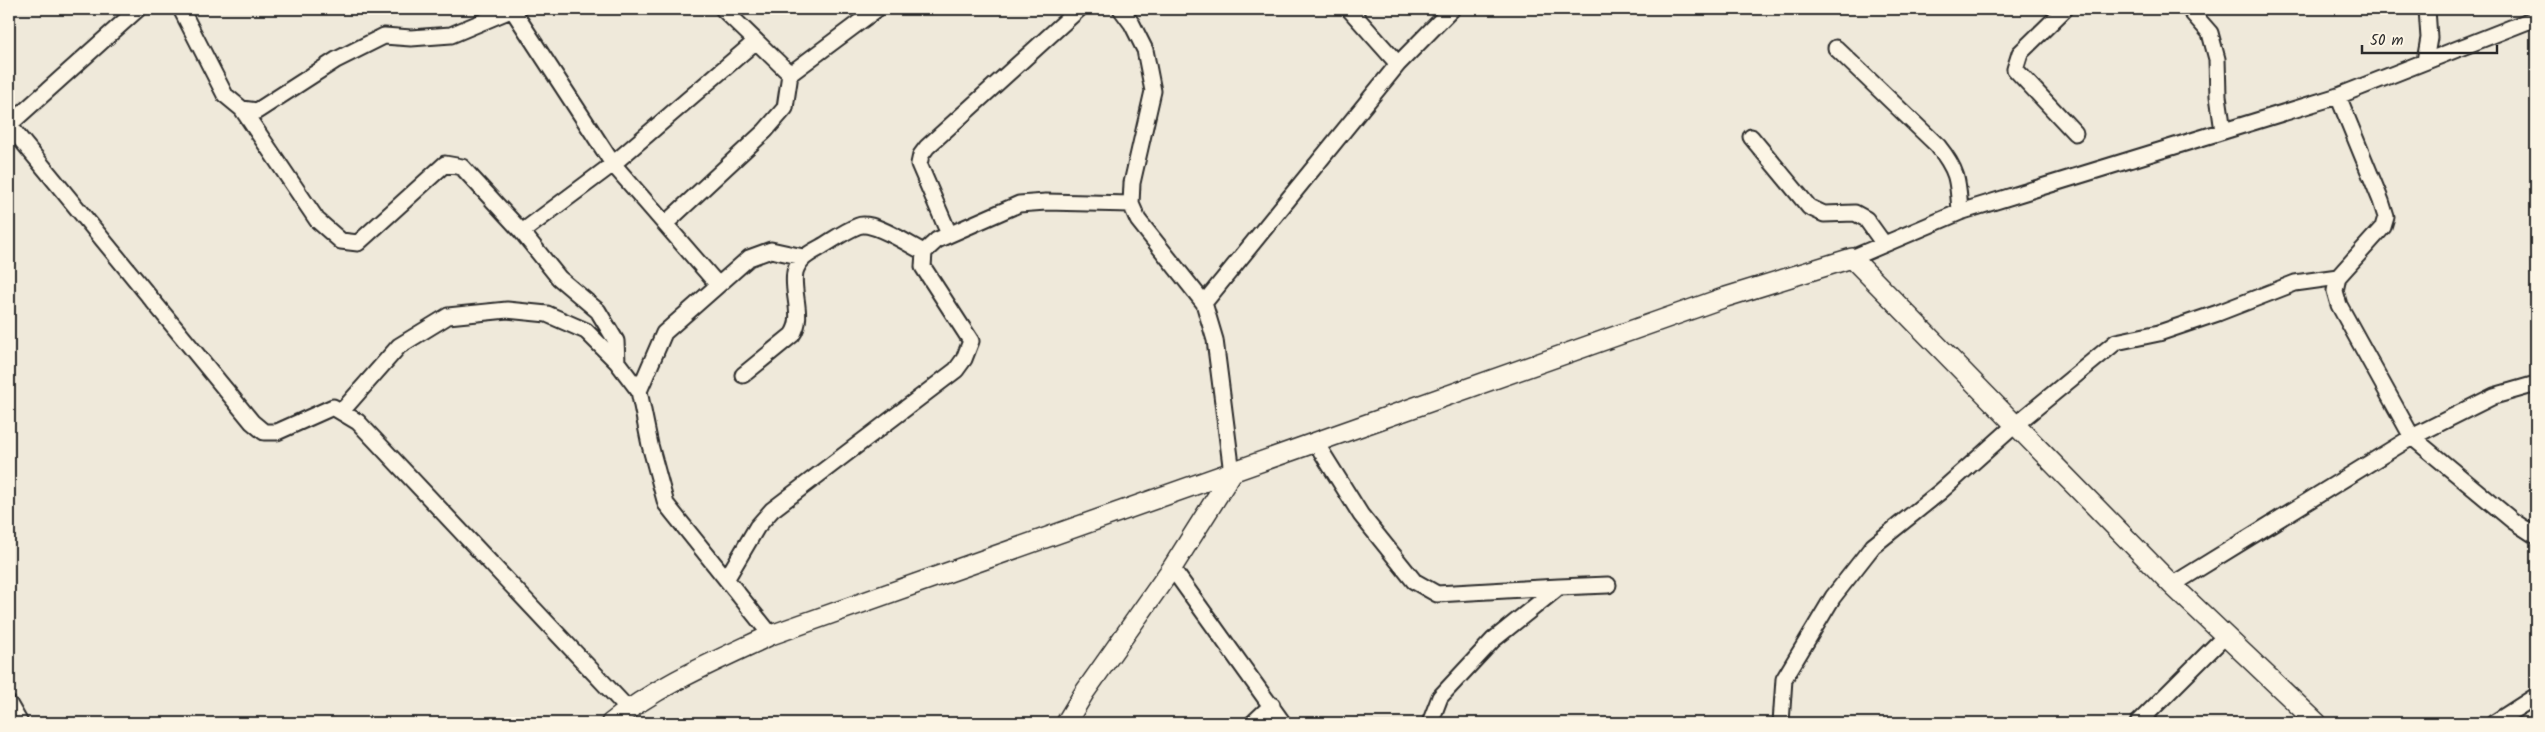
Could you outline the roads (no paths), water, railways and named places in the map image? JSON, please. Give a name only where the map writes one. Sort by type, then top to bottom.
[{"type":"street","points":[[138,9],[9,125],[252,422],[264,432],[277,432],[333,407],[358,422],[628,709]]},
{"type":"street","points":[[181,9],[225,95],[242,109],[316,220],[341,241],[358,242],[445,164],[462,167],[522,232],[559,278],[598,311],[616,341],[617,362]]},
{"type":"street","points":[[242,109],[257,111],[336,60],[384,36],[411,38],[451,35],[512,9],[613,164],[718,285]]},
{"type":"street","points":[[723,9],[790,74]]},
{"type":"street","points":[[665,224],[766,130],[785,108],[790,74],[877,9]]},
{"type":"street","points":[[949,234],[920,164],[921,155],[927,147],[1079,9]]},
{"type":"street","points":[[1066,723],[1094,678],[1172,568],[1232,473],[1215,340],[1204,303],[1138,220],[1131,204],[1132,183],[1153,91],[1145,50],[1132,24],[1121,9]]},
{"type":"street","points":[[1349,9],[1398,64]]},
{"type":"street","points":[[1204,303],[1398,64],[1452,9]]},
{"type":"street","points":[[2065,9],[2020,53],[2015,69],[2075,133]]},
{"type":"street","points":[[2189,9],[2210,33],[2218,59],[2218,96],[2223,131]]},
{"type":"street","points":[[2425,61],[2429,38],[2427,9]]},
{"type":"street","points":[[611,723],[628,709],[696,670],[771,635],[1726,298],[1852,258],[1960,212],[2338,96],[2536,18]]},
{"type":"street","points":[[522,232],[613,164],[756,41]]},
{"type":"street","points":[[1836,48],[1938,146],[1952,164],[1958,180],[1960,212]]},
{"type":"street","points":[[2338,96],[2382,201],[2386,217],[2383,227],[2338,277],[2335,291],[2339,305],[2412,437],[2513,521],[2536,536]]},
{"type":"street","points":[[1751,137],[1809,207],[1824,214],[1855,214],[1866,219],[1884,244]]},
{"type":"street","points":[[726,578],[757,527],[772,510],[956,370],[964,360],[971,341],[923,267],[924,252],[937,240],[1019,204],[1046,202],[1131,204]]},
{"type":"street","points":[[743,374],[797,329],[798,319],[794,284],[796,270],[803,257],[860,225],[877,227],[924,252]]},
{"type":"street","points":[[639,391],[664,334],[749,258],[770,250],[803,257]]},
{"type":"street","points":[[1852,258],[2172,585],[2318,723]]},
{"type":"street","points":[[1781,723],[1784,680],[1833,597],[1872,546],[1940,492],[2015,425],[2116,342],[2159,333],[2218,313],[2295,283],[2338,277]]},
{"type":"street","points":[[342,411],[399,346],[448,316],[507,310],[547,314],[586,331],[617,362],[639,391],[650,445],[666,504],[771,635]]},
{"type":"street","points":[[2172,585],[2412,437],[2494,396],[2536,384]]},
{"type":"street","points":[[1316,443],[1362,516],[1414,581],[1437,594],[1608,586]]},
{"type":"street","points":[[1172,568],[1272,705],[1283,723]]},
{"type":"street","points":[[1430,723],[1440,697],[1493,640],[1559,587]]},
{"type":"street","points":[[2138,723],[2225,636]]},
{"type":"street","points":[[2494,723],[2536,696]]},
{"type":"street","points":[[9,704],[19,723]]},
{"type":"street","points":[[1253,723],[1272,705]]}]
